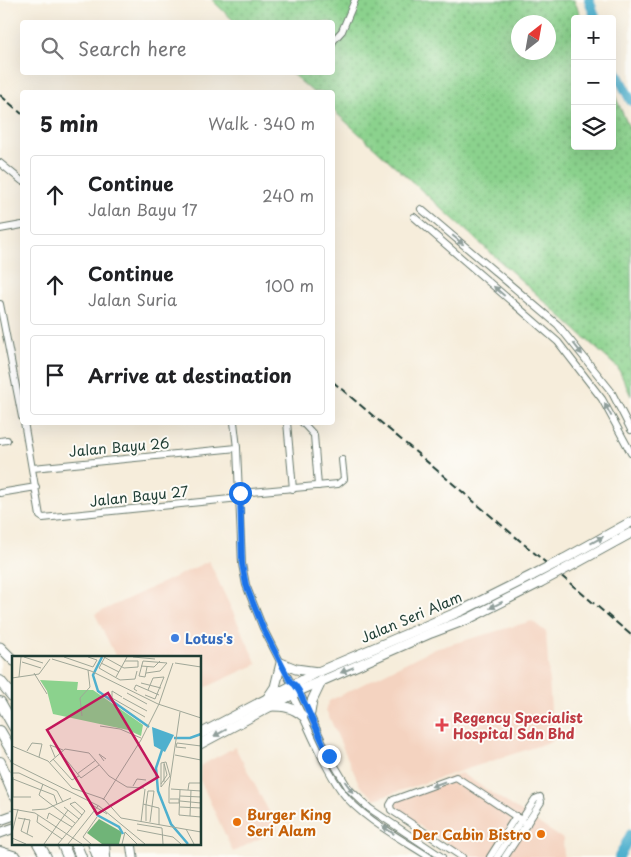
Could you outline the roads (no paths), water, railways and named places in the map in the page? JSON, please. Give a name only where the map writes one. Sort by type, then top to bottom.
[{"type":"highway","points":[[0,681],[12,696]]},
{"type":"highway","points":[[0,702],[12,723]]},
{"type":"highway","points":[[0,731],[12,752]]},
{"type":"highway","points":[[0,762],[12,790]]},
{"type":"highway","points":[[39,844],[46,857]]},
{"type":"highway","points":[[62,844],[68,857]]},
{"type":"highway","points":[[75,844],[81,857]]},
{"type":"highway","points":[[93,844],[98,857]]},
{"type":"highway","points":[[104,844],[105,857]]},
{"type":"highway","points":[[0,852],[16,857]]},
{"type":"main road","name":"Jalan Seri Alam","points":[[320,676],[468,619],[539,583],[566,563],[631,522]]},
{"type":"main road","name":"Jalan Seri Alam","points":[[201,743],[293,688],[463,610],[533,575],[566,563],[631,534]]},
{"type":"main road","points":[[0,647],[12,659]]},
{"type":"main road","points":[[281,662],[296,669],[320,676],[306,715],[295,709],[269,703],[281,662]]},
{"type":"main road","name":"Jalan Seri Alam","points":[[201,734],[269,703]]},
{"type":"main road","points":[[0,820],[12,816]]},
{"type":"main road","points":[[0,833],[12,829]]},
{"type":"main road","points":[[131,844],[133,857]]},
{"type":"street","points":[[335,39],[342,31],[355,0]]},
{"type":"street","points":[[0,163],[20,179]]},
{"type":"street","points":[[421,209],[558,324],[611,391],[631,430]]},
{"type":"street","points":[[414,217],[558,342],[602,399],[631,453]]},
{"type":"street","points":[[0,230],[20,225]]},
{"type":"street","points":[[0,304],[20,407]]},
{"type":"street","points":[[0,493],[36,488],[25,425]]},
{"type":"street","points":[[234,425],[240,496],[242,564],[246,585],[263,628],[306,715],[349,789],[369,808],[442,857]]},
{"type":"street","points":[[287,425],[293,488]]},
{"type":"street","points":[[305,425],[314,434],[318,486]]},
{"type":"street","name":"Jalan Bayu 26","points":[[33,468],[237,448]]},
{"type":"street","name":"Jalan Bayu 27","points":[[36,488],[41,517],[44,518],[338,484],[343,482],[344,477],[342,460]]},
{"type":"street","points":[[306,715],[323,759],[343,793],[364,814],[429,857]]},
{"type":"street","points":[[455,856],[391,810],[390,805],[393,800],[456,777],[521,820]]},
{"type":"street","points":[[490,857],[521,820]]},
{"type":"street","points":[[497,857],[521,820]]},
{"type":"street","points":[[505,857],[521,820]]},
{"type":"street","points":[[434,852],[455,856]]},
{"type":"waterway","points":[[589,0],[595,15]]},
{"type":"waterway","points":[[616,72],[631,101]]},
{"type":"waterway","points":[[619,857],[631,834]]},
{"type":"railway","points":[[0,95],[20,112]]},
{"type":"railway","points":[[335,384],[631,635]]},
{"type":"place","name":"Lotus's","points":[[175,638]]},
{"type":"place","name":"Regency Specialist Hospital Sdn Bhd","points":[[442,725]]},
{"type":"place","name":"Burger King Seri Alam","points":[[237,822]]},
{"type":"place","name":"Der Cabin Bistro","points":[[541,834]]}]
